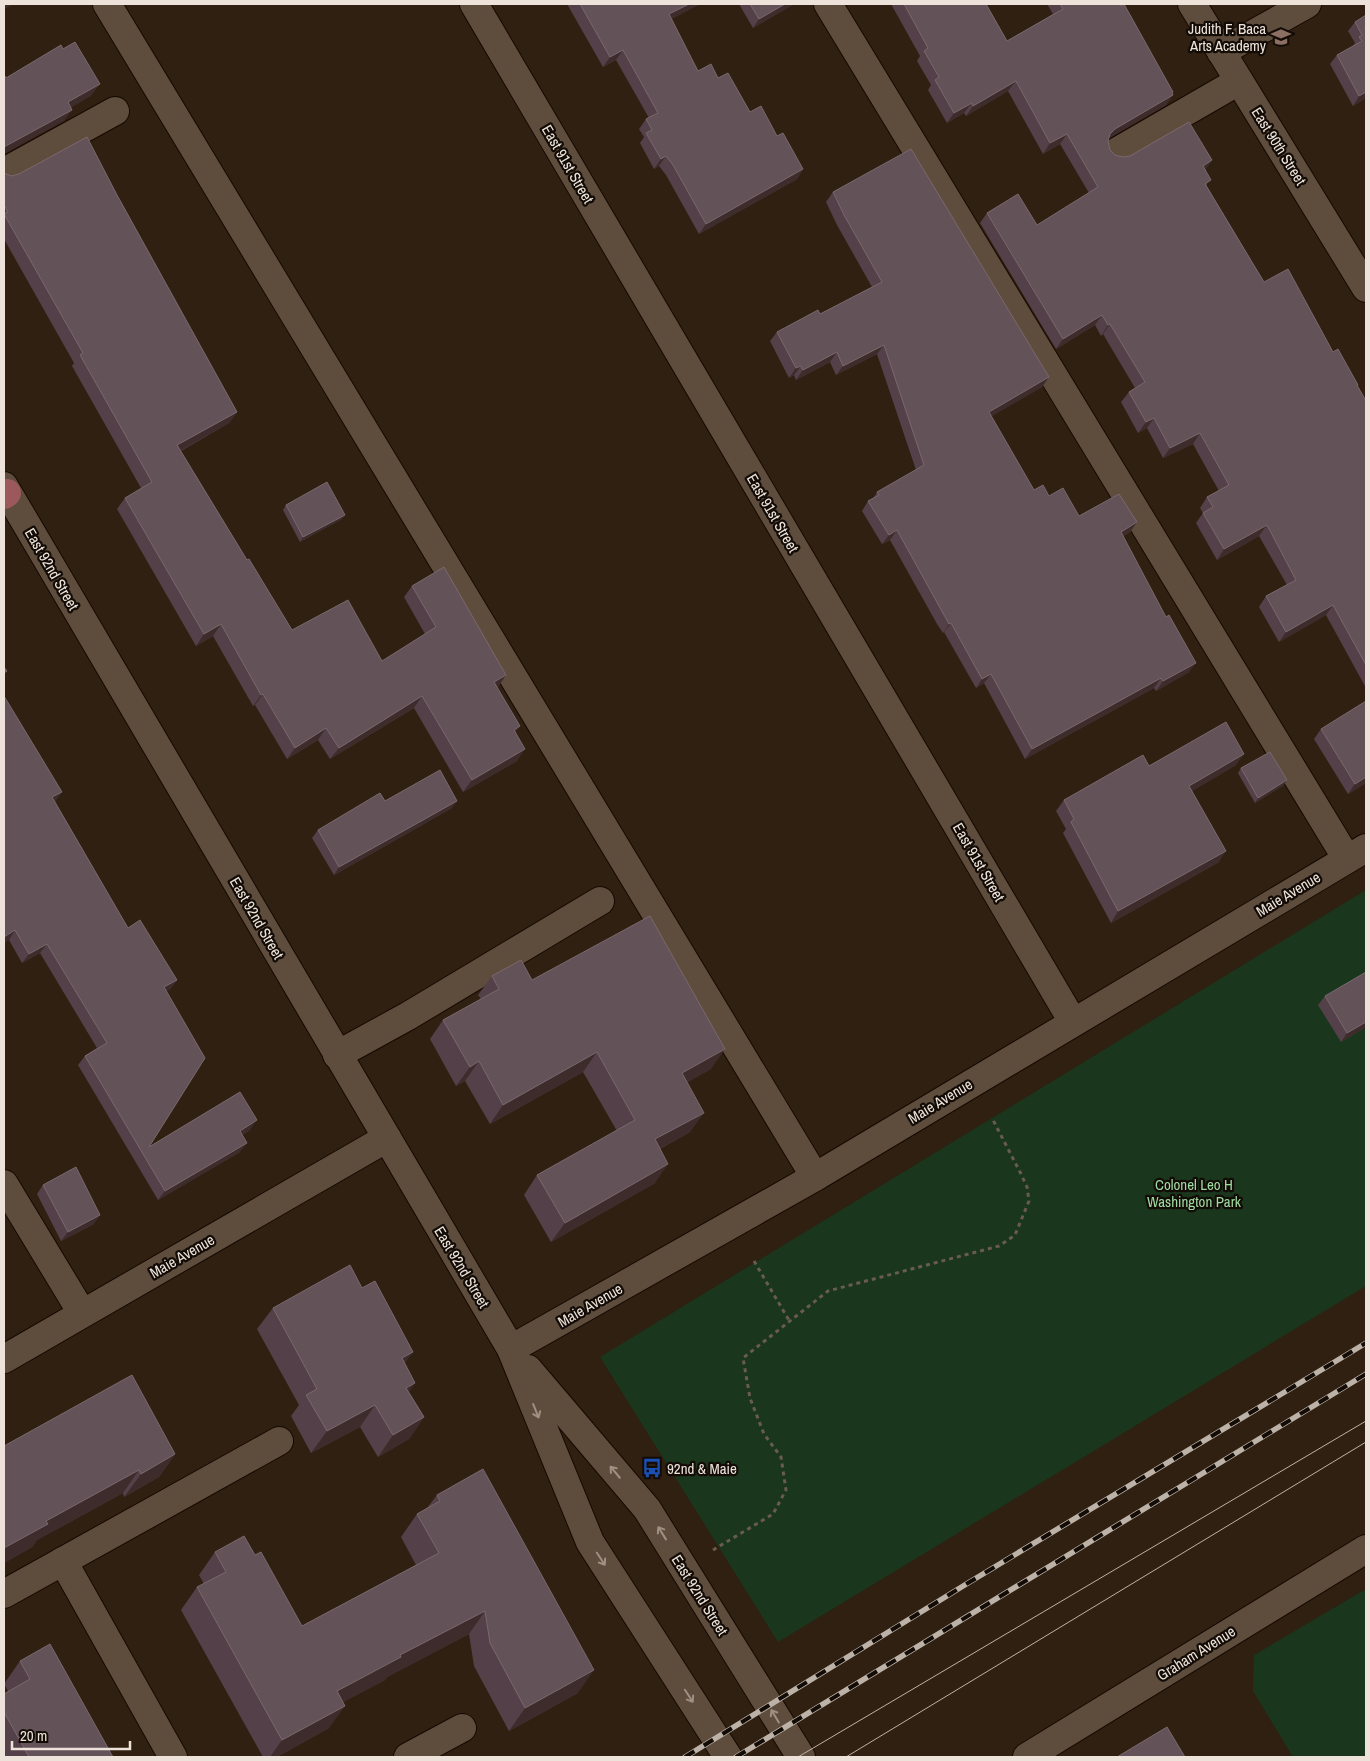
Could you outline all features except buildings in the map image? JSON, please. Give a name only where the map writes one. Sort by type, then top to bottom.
[{"type":"street","points":[[107,4],[815,1177]]},
{"type":"street","name":"East 91st Street","points":[[474,4],[1073,1022]]},
{"type":"street","points":[[828,4],[1357,853]]},
{"type":"street","name":"East 90th Street","points":[[1192,4],[1366,288]]},
{"type":"street","points":[[1221,52],[1307,4]]},
{"type":"street","points":[[1116,152],[1238,80]]},
{"type":"street","points":[[4,172],[115,111]]},
{"type":"street","name":"East 92nd Street","points":[[5,491],[511,1349],[590,1542],[728,1757]]},
{"type":"street","name":"Maie Avenue","points":[[511,1349],[815,1177],[1357,853]]},
{"type":"street","points":[[337,1055],[408,1016],[600,901]]},
{"type":"street","name":"Maie Avenue","points":[[4,1359],[387,1138]]},
{"type":"street","points":[[4,1184],[82,1313]]},
{"type":"street","name":"East 92nd Street","points":[[511,1349],[647,1509],[801,1757]]},
{"type":"street","points":[[4,1594],[279,1441]]},
{"type":"street","name":"Graham Avenue","points":[[1027,1757],[1366,1549]]},
{"type":"street","points":[[63,1561],[173,1757]]},
{"type":"street","points":[[408,1757],[462,1728]]},
{"type":"path","points":[[712,1550],[773,1514],[786,1490],[781,1458],[764,1434],[750,1398],[743,1358],[828,1291],[999,1246],[1016,1235],[1029,1201],[1027,1186],[992,1118]]},
{"type":"path","points":[[754,1261],[790,1322]]},
{"type":"green space","name":"Colonel Leo H Washington Park","points":[[1366,890],[1366,1286],[778,1642],[600,1357]]},
{"type":"green space","points":[[1366,1589],[1366,1757],[1293,1757],[1253,1691],[1254,1655]]},
{"type":"tram line","points":[[798,1757],[1366,1421]]},
{"type":"tram line","points":[[846,1757],[1366,1442]]},
{"type":"railway","points":[[685,1757],[968,1583],[1366,1343]]},
{"type":"railway","points":[[736,1757],[1366,1374]]},
{"type":"place","name":"Judith F. Baca Arts Academy","points":[[1281,37]]},
{"type":"place","name":"92nd & Maie","points":[[652,1468]]}]
